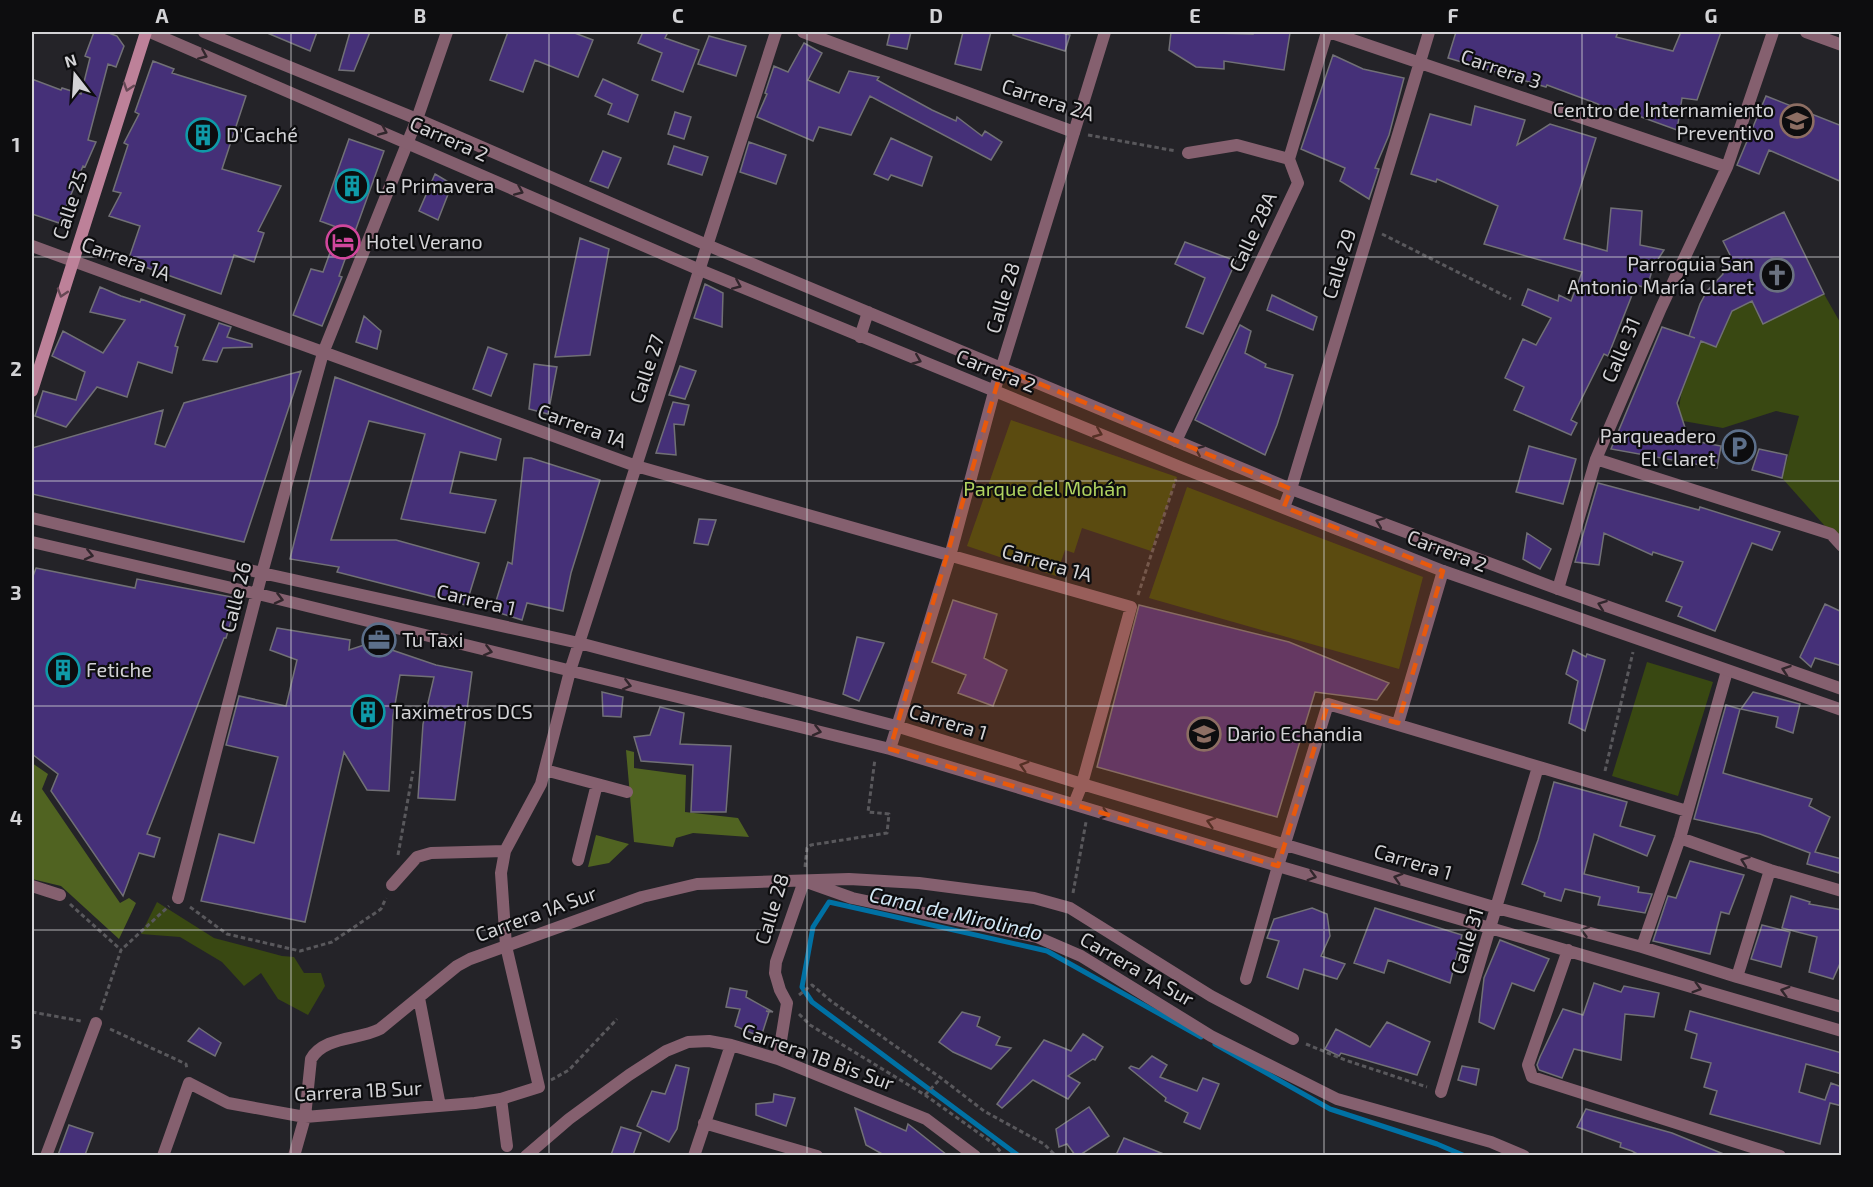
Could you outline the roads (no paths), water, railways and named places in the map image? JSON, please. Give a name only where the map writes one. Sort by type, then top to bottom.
[{"type":"main road","name":"Calle 25","points":[[32,391],[72,260],[148,32]]},
{"type":"street","name":"Carrera 2","points":[[148,32],[408,142],[700,270],[994,392],[1443,571],[1842,710]]},
{"type":"street","name":"Carrera 2","points":[[204,32],[417,119],[708,245],[1291,489],[1558,590],[1842,689]]},
{"type":"street","name":"Calle 26","points":[[178,898],[262,573],[323,353],[417,119],[447,32]]},
{"type":"street","name":"Calle 27","points":[[505,851],[541,784],[570,671],[776,32]]},
{"type":"street","name":"Carrera 2A","points":[[803,32],[1074,132]]},
{"type":"street","name":"Calle 28","points":[[890,749],[950,556],[994,392],[1105,32]]},
{"type":"street","name":"Carrera 3","points":[[1328,32],[1727,167]]},
{"type":"street","points":[[1188,153],[1237,145],[1289,159],[1328,32]]},
{"type":"street","name":"Calle 29","points":[[1284,507],[1429,32]]},
{"type":"street","name":"Calle 31","points":[[1558,590],[1596,459],[1661,308],[1727,167],[1773,32]]},
{"type":"street","points":[[1806,32],[1842,45]]},
{"type":"street","name":"Calle 28A","points":[[1176,441],[1298,183],[1289,159]]},
{"type":"street","name":"Carrera 1A","points":[[32,246],[636,466],[1131,607],[1082,784]]},
{"type":"street","points":[[860,337],[868,312]]},
{"type":"street","points":[[1596,459],[1831,534],[1842,546]]},
{"type":"street","name":"Carrera 1","points":[[32,518],[262,573],[579,643],[896,726],[1497,908],[1642,947],[1842,1007]]},
{"type":"street","points":[[32,542],[258,594],[890,749],[1278,866],[1842,1031]]},
{"type":"street","points":[[1398,723],[1443,571]]},
{"type":"street","points":[[1642,947],[1680,838],[1727,671]]},
{"type":"street","points":[[1246,979],[1328,704],[1687,811]]},
{"type":"street","name":"Calle 31","points":[[1441,1092],[1538,767]]},
{"type":"street","points":[[545,770],[627,792]]},
{"type":"street","points":[[578,860],[597,784]]},
{"type":"street","points":[[1074,804],[1082,784]]},
{"type":"street","points":[[1680,838],[1770,870],[1842,891]]},
{"type":"street","points":[[392,885],[417,857],[431,853],[505,851],[501,873],[506,946]]},
{"type":"street","points":[[1737,977],[1770,870]]},
{"type":"street","name":"Carrera 1A Sur","points":[[305,1117],[311,1059],[315,1051],[323,1046],[380,1029],[457,966],[486,952],[642,897],[697,884],[750,880],[849,879],[919,882],[1034,898],[1070,908],[1211,996],[1293,1039]]},
{"type":"street","name":"Calle 28","points":[[778,1059],[787,1003],[775,973],[776,962],[804,881]]},
{"type":"street","name":"Carrera 1A Sur","points":[[804,881],[852,898],[1037,937],[1080,956],[1211,1036],[1337,1099],[1491,1142],[1524,1155]]},
{"type":"street","points":[[32,886],[60,895]]},
{"type":"street","name":"Carrera 1B Sur","points":[[163,1155],[189,1083],[228,1103],[305,1117],[501,1099],[539,1087],[506,946]]},
{"type":"street","points":[[1568,950],[1528,1065],[1532,1077],[1780,1155]]},
{"type":"street","points":[[420,998],[440,1106]]},
{"type":"street","points":[[46,1155],[96,1023]]},
{"type":"street","name":"Carrera 1B Bis Sur","points":[[526,1155],[569,1119],[666,1051],[688,1042],[709,1041],[778,1059],[926,1119],[975,1155]]},
{"type":"street","points":[[694,1155],[731,1045]]},
{"type":"street","points":[[501,1099],[507,1146]]},
{"type":"street","points":[[294,1155],[305,1117]]},
{"type":"street","points":[[704,1123],[817,1155]]},
{"type":"waterway","name":"Canal de Mirolindo","points":[[1019,1156],[812,1002],[802,987],[813,927],[829,902],[1047,951],[1201,1037]]},
{"type":"waterway","name":"Canal de Mirolindo","points":[[1215,1044],[1330,1109],[1437,1144],[1465,1156]]},
{"type":"place","name":"Centro de Internamiento Preventivo","points":[[1797,121]]},
{"type":"place","name":"D'Caché","points":[[203,135]]},
{"type":"place","name":"La Primavera","points":[[352,186]]},
{"type":"place","name":"Hotel Verano","points":[[343,242]]},
{"type":"place","name":"Parroquia San Antonio María Claret","points":[[1777,275]]},
{"type":"place","name":"Parqueadero El Claret","points":[[1739,447]]},
{"type":"place","name":"Tu Taxi","points":[[379,640]]},
{"type":"place","name":"Fetiche","points":[[63,670]]},
{"type":"place","name":"Taximetros DCS","points":[[368,712]]},
{"type":"place","name":"Dario Echandia","points":[[1204,734]]},
{"type":"park label","name":"Parque del Mohán","points":[[1045,489]]}]
